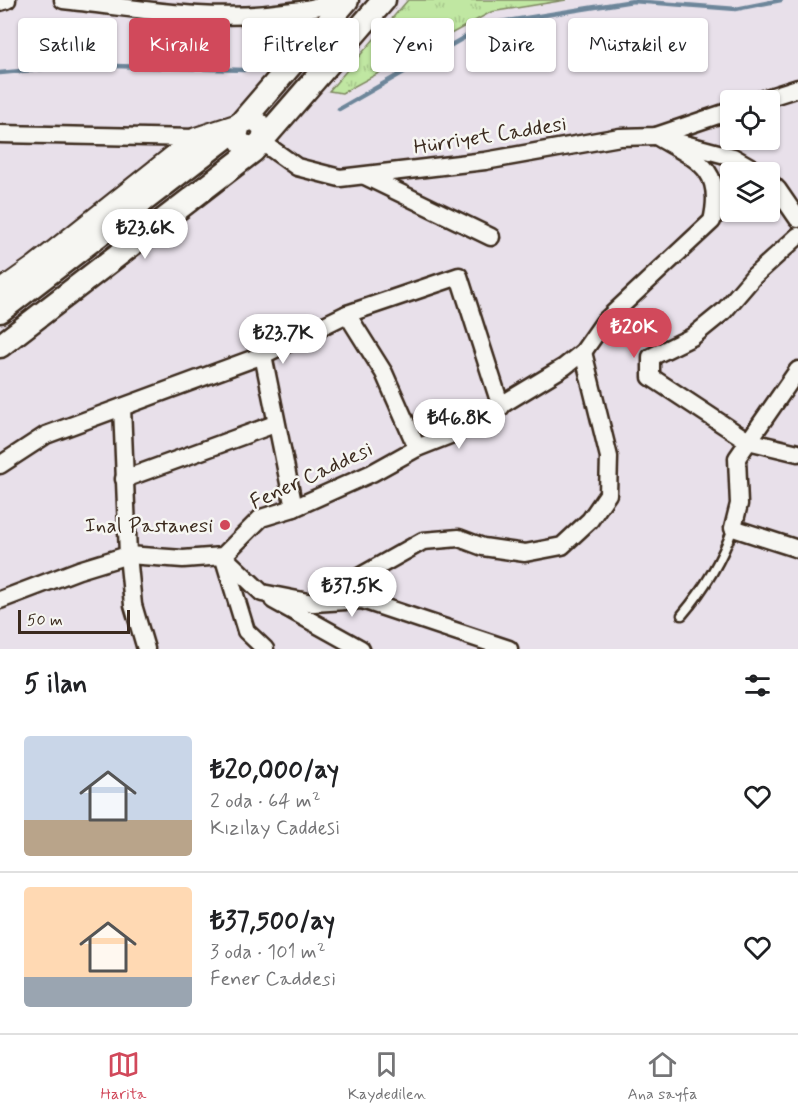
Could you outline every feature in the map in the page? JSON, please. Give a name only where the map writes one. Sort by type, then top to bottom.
[{"type":"main road","points":[[0,311],[240,124],[347,0]]},
{"type":"main road","points":[[0,346],[262,142],[384,0]]},
{"type":"street","points":[[0,2],[7,0]]},
{"type":"street","points":[[63,0],[196,17],[252,17],[300,10],[334,0]]},
{"type":"street","points":[[780,94],[798,88]]},
{"type":"street","name":"Hürriyet Caddesi","points":[[262,142],[297,166],[340,178],[485,161],[620,136],[656,136],[720,114]]},
{"type":"street","points":[[0,134],[196,138],[240,124]]},
{"type":"street","points":[[240,124],[237,132],[242,144],[255,147],[262,142]]},
{"type":"street","points":[[656,136],[733,157],[742,162]]},
{"type":"street","name":"Fener Caddesi","points":[[223,556],[261,518],[294,508],[372,473],[417,448],[455,433],[501,407],[564,367],[583,352],[604,322],[712,221],[717,203],[713,183],[703,163],[656,136]]},
{"type":"street","points":[[0,291],[35,266],[196,138]]},
{"type":"street","points":[[364,176],[491,237]]},
{"type":"street","points":[[780,193],[797,213]]},
{"type":"street","points":[[798,236],[753,276],[724,311],[692,337],[651,357],[651,376],[748,441],[798,453]]},
{"type":"street","points":[[0,465],[46,435],[263,355],[347,314],[459,276],[501,407]]},
{"type":"street","points":[[347,314],[384,373],[417,448]]},
{"type":"street","points":[[313,603],[423,541],[459,538],[483,548],[525,553],[562,546],[590,520],[608,494],[609,458],[583,352]]},
{"type":"street","points":[[263,355],[275,424],[294,508]]},
{"type":"street","points":[[798,370],[737,458],[740,504],[733,528],[798,549]]},
{"type":"street","points":[[122,407],[128,555],[133,605],[146,649]]},
{"type":"street","points":[[124,479],[275,424]]},
{"type":"street","points":[[0,600],[79,570],[128,555],[183,559],[223,556],[262,593],[361,649]]},
{"type":"street","points":[[223,556],[246,631],[265,649]]},
{"type":"street","points":[[262,593],[313,603],[362,600],[509,649]]},
{"type":"lane","points":[[682,615],[705,587],[722,560],[733,528]]},
{"type":"green space","points":[[408,0],[566,0],[491,12],[480,18],[466,18],[466,26],[454,32],[454,18],[392,18]]},
{"type":"green space","points":[[371,43],[371,72],[381,72],[342,93],[329,91],[345,72],[359,72],[359,56]]},
{"type":"waterway","points":[[339,109],[488,24],[633,1],[736,9],[781,0]]},
{"type":"waterway","points":[[0,73],[83,65],[242,70]]},
{"type":"place","name":"Inal Pastanesi","points":[[225,525]]}]
